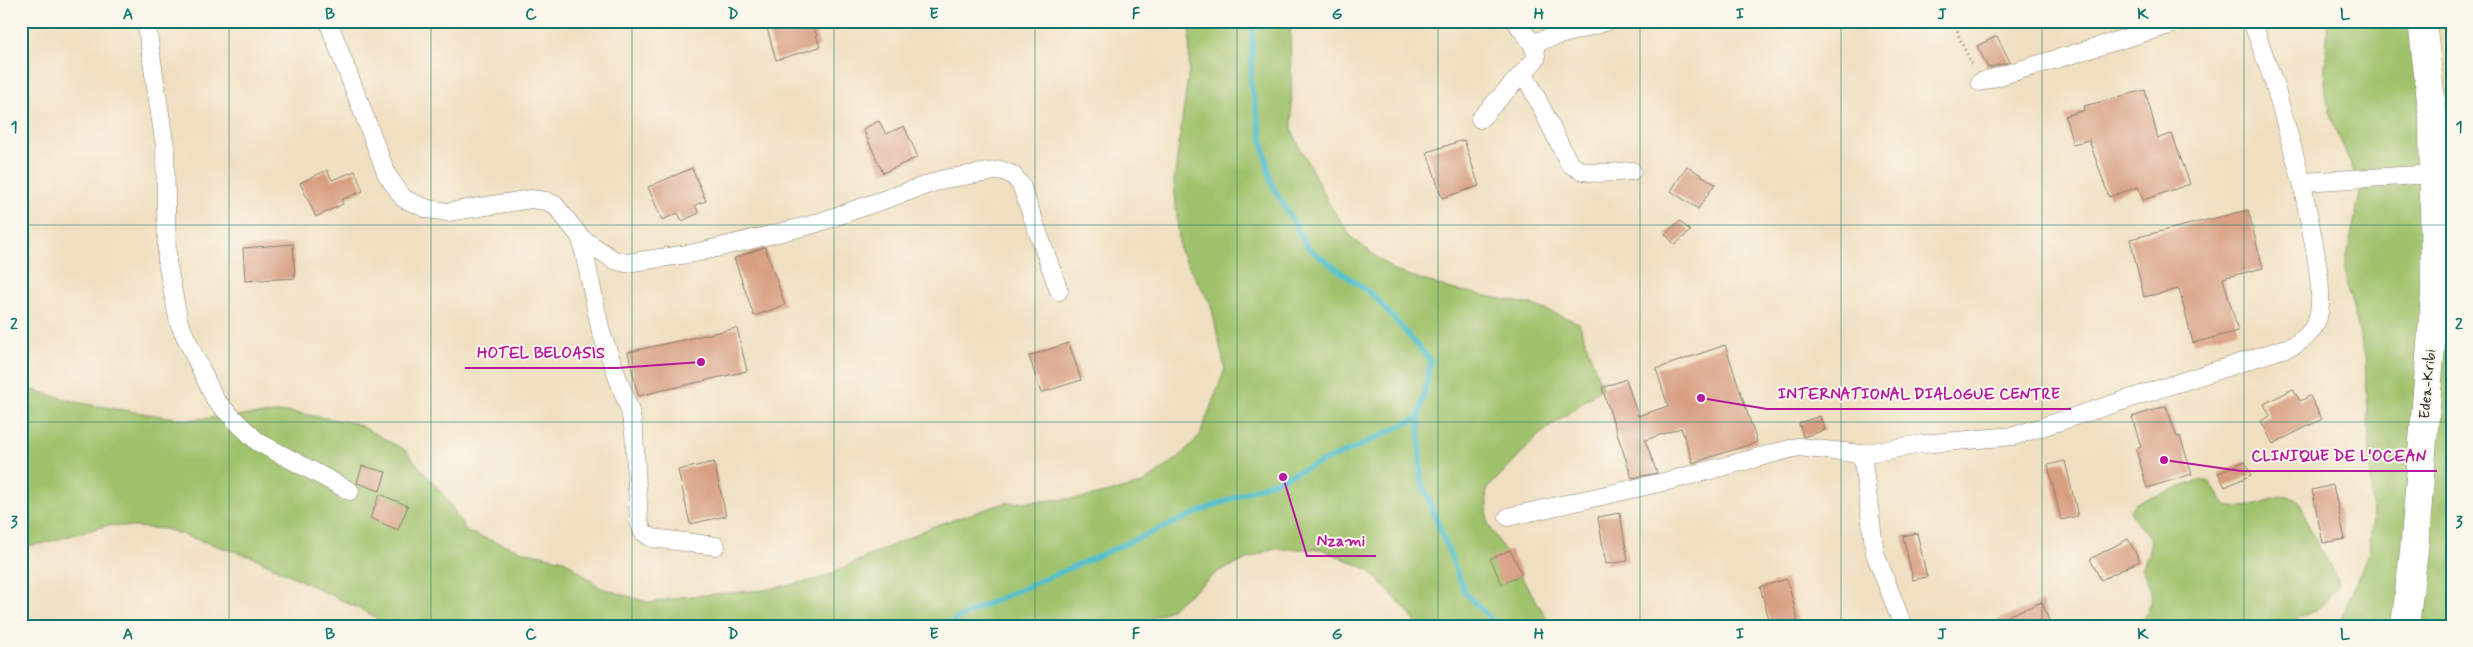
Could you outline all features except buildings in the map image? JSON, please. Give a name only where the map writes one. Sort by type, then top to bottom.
[{"type":"highway","name":"Edea-Kribi","points":[[2405,626],[2414,551],[2435,294],[2433,118],[2422,21]]},
{"type":"street","points":[[146,21],[165,146],[167,262],[179,323],[216,401],[238,423],[258,442],[350,491]]},
{"type":"street","points":[[328,21],[387,175],[404,199],[428,209],[448,212],[531,199],[546,201],[555,206],[581,238],[614,260],[626,263],[694,253],[811,224],[944,179],[1001,170],[1014,175],[1021,185],[1059,291]]},
{"type":"street","points":[[1480,119],[1536,59],[1532,43],[1516,21]]},
{"type":"street","points":[[1532,43],[1608,21]]},
{"type":"street","points":[[1980,82],[2183,21]]},
{"type":"street","points":[[1508,517],[1672,480],[1798,447],[1862,454],[1922,444],[2014,436],[2294,345],[2309,336],[2318,319],[2320,288],[2302,182],[2274,83],[2252,21]]},
{"type":"street","points":[[1524,73],[1569,163],[1576,170],[1586,173],[1632,171]]},
{"type":"street","points":[[2302,182],[2434,174]]},
{"type":"street","points":[[581,238],[601,332],[630,411],[634,432],[639,522],[644,532],[652,538],[716,546]]},
{"type":"street","points":[[1862,454],[1875,553],[1903,626]]},
{"type":"path","points":[[1955,21],[1959,37],[1980,82]]},
{"type":"green space","points":[[1190,21],[1290,21],[1292,131],[1328,202],[1352,238],[1395,271],[1451,289],[1533,305],[1579,323],[1602,388],[1539,435],[1486,490],[1488,524],[1552,626],[1418,626],[1409,613],[1369,570],[1322,549],[1271,549],[1219,571],[1168,611],[1132,626],[387,626],[368,613],[255,558],[165,529],[108,525],[41,544],[21,547],[21,387],[80,403],[186,420],[289,412],[355,423],[405,450],[446,498],[467,532],[522,551],[564,560],[601,588],[650,603],[682,597],[764,590],[819,579],[934,526],[1005,503],[1084,498],[1142,484],[1178,458],[1200,435],[1225,369],[1211,305],[1180,251],[1174,181],[1189,69]]},
{"type":"green space","points":[[2328,21],[2424,21],[2452,184],[2452,626],[2338,626],[2369,551],[2373,518],[2365,356],[2344,271],[2361,188],[2331,117],[2324,83]]},
{"type":"green space","points":[[2200,480],[2210,482],[2221,499],[2229,506],[2246,506],[2286,497],[2294,497],[2299,501],[2312,533],[2336,577],[2338,586],[2320,607],[2304,616],[2279,625],[2137,626],[2148,611],[2152,599],[2142,569],[2148,554],[2150,539],[2135,520],[2130,510],[2136,503]]},
{"type":"sand","points":[[2424,21],[2452,21],[2452,184],[2434,179]]},
{"type":"waterway","points":[[944,626],[978,608],[1201,511],[1351,450],[1419,417],[1431,361],[1374,296],[1308,248],[1271,183],[1251,84],[1253,21]]},
{"type":"waterway","points":[[1419,417],[1421,480],[1465,593],[1498,626]]},
{"type":"place","name":"HOTEL BELOASIS","points":[[701,362]]},
{"type":"place","name":"INTERNATIONAL DIALOGUE CENTRE","points":[[1701,398]]},
{"type":"place","name":"CLINIQUE DE L'OCEAN","points":[[2164,460]]},
{"type":"place","name":"Nzami","points":[[1283,477]]}]
